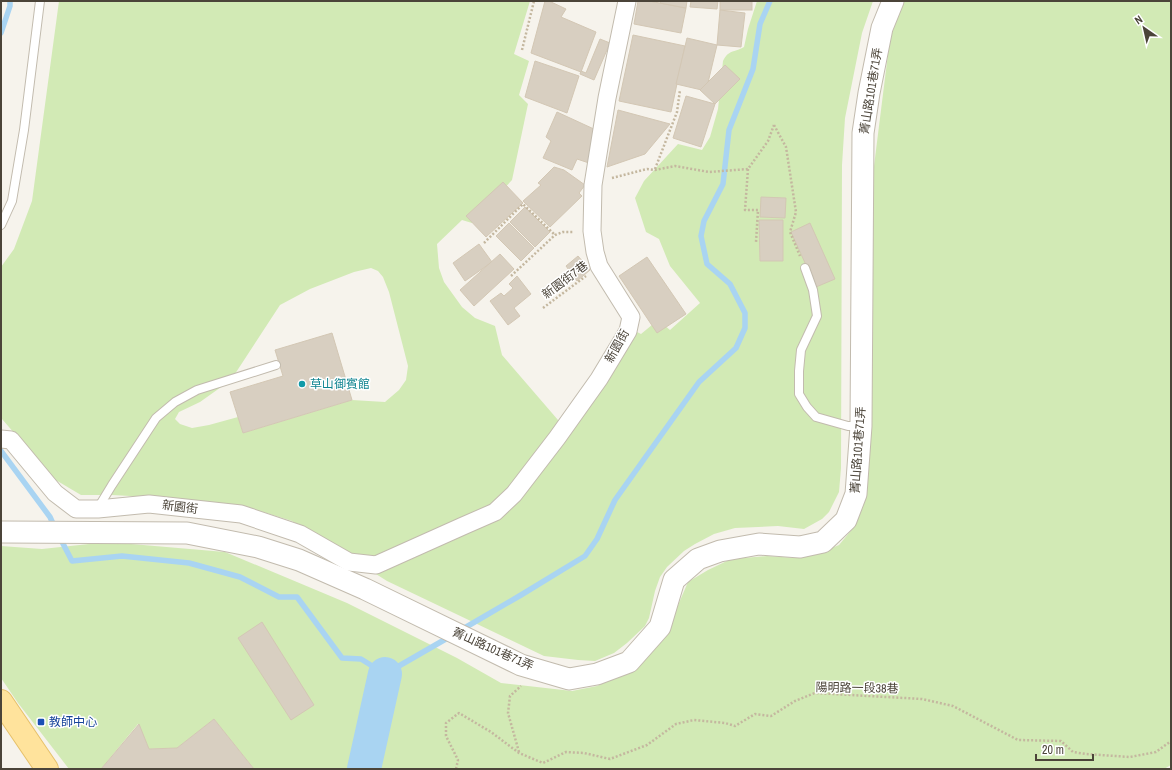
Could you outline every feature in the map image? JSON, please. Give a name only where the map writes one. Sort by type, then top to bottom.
[{"type":"main road","points":[[1,701],[47,769]]},
{"type":"street","name":"新園街","points":[[2,439],[11,440],[55,493],[76,509],[98,509],[149,504],[241,514],[300,534],[348,562],[376,565],[495,512],[514,494],[557,438],[628,331],[631,317],[599,266],[592,231],[593,185],[607,98],[627,1]]},
{"type":"street","name":"菁山路101巷71弄","points":[[366,589],[522,674],[569,679],[597,674],[629,662],[660,627],[674,580],[698,559],[720,551],[758,544],[800,547],[824,542],[846,520],[856,494],[861,426],[863,133],[869,92],[882,28],[892,1]]},
{"type":"street","name":"新園街","points":[[1,532],[187,533],[258,546],[299,560],[366,589]]},
{"type":"street","points":[[366,589],[376,565]]},
{"type":"lane","points":[[1,225],[12,201],[23,137],[40,1]]},
{"type":"lane","points":[[805,268],[813,290],[817,316],[801,350],[799,394],[807,407],[816,417],[848,426],[861,426]]},
{"type":"lane","points":[[98,509],[156,418],[175,402],[197,390],[276,365]]},
{"type":"path","points":[[522,50],[534,1]]},
{"type":"path","points":[[655,170],[677,112],[680,90]]},
{"type":"path","points":[[756,242],[758,210],[745,210],[748,169],[768,141],[774,125],[786,147],[796,212],[790,232],[805,268]]},
{"type":"path","points":[[593,185],[617,176],[647,169],[655,170],[675,166],[709,172],[748,169]]},
{"type":"path","points":[[484,243],[523,204],[555,234]]},
{"type":"path","points":[[511,276],[555,234],[563,232],[592,231]]},
{"type":"path","name":"新園街7巷","points":[[543,308],[599,266]]},
{"type":"path","points":[[519,753],[508,713],[510,696],[522,674]]},
{"type":"path","name":"陽明路一段38巷","points":[[456,769],[458,760],[446,736],[446,723],[459,713],[491,732],[519,753],[543,763],[566,752],[584,753],[610,759],[647,745],[676,724],[694,720],[725,723],[735,726],[755,714],[771,716],[795,701],[815,693],[922,699],[953,706],[1018,740],[1061,741],[1073,752],[1086,754],[1130,757],[1156,752],[1171,741]]},
{"type":"green space","points":[[59,1],[530,1],[514,54],[529,61],[519,95],[528,104],[512,180],[472,223],[462,220],[437,244],[439,268],[444,282],[462,307],[475,318],[495,326],[502,355],[558,420],[575,424],[633,330],[641,334],[658,320],[670,330],[700,303],[670,266],[659,239],[646,232],[635,198],[644,181],[678,144],[702,150],[710,137],[718,109],[723,61],[730,53],[744,47],[757,1],[873,1],[862,33],[845,118],[842,165],[841,468],[839,492],[829,512],[822,519],[804,529],[778,526],[735,528],[714,534],[684,551],[667,567],[660,577],[655,591],[649,618],[645,626],[614,653],[595,661],[544,656],[387,581],[292,521],[244,506],[166,498],[81,495],[54,479],[2,419],[1,415],[1,267],[14,249],[32,201]],"holes":[[[371,268],[378,271],[383,277],[389,292],[408,366],[406,380],[399,390],[385,402],[352,400],[243,433],[238,417],[192,428],[180,424],[175,419],[179,412],[200,402],[231,380],[280,305],[310,289],[354,272]]]},
{"type":"green space","points":[[904,1],[1171,1],[1171,765],[1164,769],[254,769],[214,719],[177,748],[149,749],[138,724],[101,769],[69,769],[18,703],[1,678],[1,546],[42,549],[108,542],[225,552],[347,603],[457,658],[501,683],[572,691],[597,686],[638,666],[666,633],[688,582],[708,570],[731,559],[767,556],[796,558],[822,552],[839,545],[854,527],[868,337],[873,174],[890,38]]},
{"type":"building","points":[[545,1],[549,1],[566,9],[561,17],[596,32],[581,72],[531,53]]},
{"type":"building","points":[[638,1],[649,1],[686,8],[681,33],[634,24]]},
{"type":"building","points":[[661,1],[687,1],[686,8],[660,3]]},
{"type":"building","points":[[691,1],[718,1],[717,9],[690,7]]},
{"type":"building","points":[[720,1],[752,1],[752,10],[720,10]]},
{"type":"building","points":[[720,10],[745,13],[741,47],[717,45]]},
{"type":"building","points":[[633,35],[685,46],[671,112],[619,101]]},
{"type":"building","points":[[687,38],[717,45],[706,91],[676,84]]},
{"type":"building","points":[[600,39],[610,43],[594,80],[580,74],[581,71],[586,73]]},
{"type":"building","points":[[535,61],[579,76],[567,113],[525,97]]},
{"type":"building","points":[[725,65],[740,79],[715,104],[700,90]]},
{"type":"building","points":[[686,96],[715,104],[701,147],[673,138]]},
{"type":"building","points":[[618,110],[670,124],[645,154],[607,167]]},
{"type":"building","points":[[557,112],[596,130],[589,163],[577,159],[572,170],[543,158],[551,141],[546,137]]},
{"type":"building","points":[[554,167],[564,170],[585,185],[579,193],[582,196],[550,227],[523,201],[541,185],[538,183]]},
{"type":"building","points":[[503,182],[523,203],[486,237],[466,216]]},
{"type":"building","points":[[761,197],[786,198],[785,218],[760,217]]},
{"type":"building","points":[[525,207],[550,232],[535,247],[510,222]]},
{"type":"building","points":[[759,220],[783,220],[783,261],[760,261]]},
{"type":"building","points":[[509,223],[534,248],[521,261],[496,236]]},
{"type":"building","points":[[810,223],[835,279],[816,287],[791,232]]},
{"type":"building","points":[[479,244],[492,262],[465,281],[453,263]]},
{"type":"building","points":[[500,254],[514,269],[474,306],[460,290]]},
{"type":"building","points":[[578,256],[590,270],[577,281],[566,266]]},
{"type":"building","points":[[647,257],[686,314],[657,333],[619,276]]},
{"type":"building","points":[[517,276],[531,294],[514,308],[520,316],[508,325],[490,301],[501,293],[504,296],[513,288],[509,284]]},
{"type":"building","name":"草山御賓館","points":[[332,333],[352,400],[243,433],[230,392],[283,376],[275,350]]},
{"type":"building","points":[[262,622],[314,705],[291,720],[238,638]]},
{"type":"building","points":[[214,719],[254,769],[101,769],[139,724],[149,749],[177,748]]},
{"type":"waterway","points":[[1,33],[10,6],[10,1]]},
{"type":"waterway","points":[[461,630],[585,556],[597,539],[615,500],[699,382],[736,348],[745,328],[745,313],[730,284],[707,264],[701,236],[704,221],[723,184],[729,130],[753,69],[760,24],[770,1]]},
{"type":"waterway","points":[[1,451],[50,517],[55,528]]},
{"type":"waterway","points":[[59,536],[72,561],[122,556],[189,563],[240,577],[279,597],[297,597],[342,658],[361,659],[385,674],[451,636]]},
{"type":"waterway","points":[[364,769],[385,674]]},
{"type":"place","name":"草山御賓館","points":[[302,384]]},
{"type":"place","name":"教師中心","points":[[41,722]]}]
